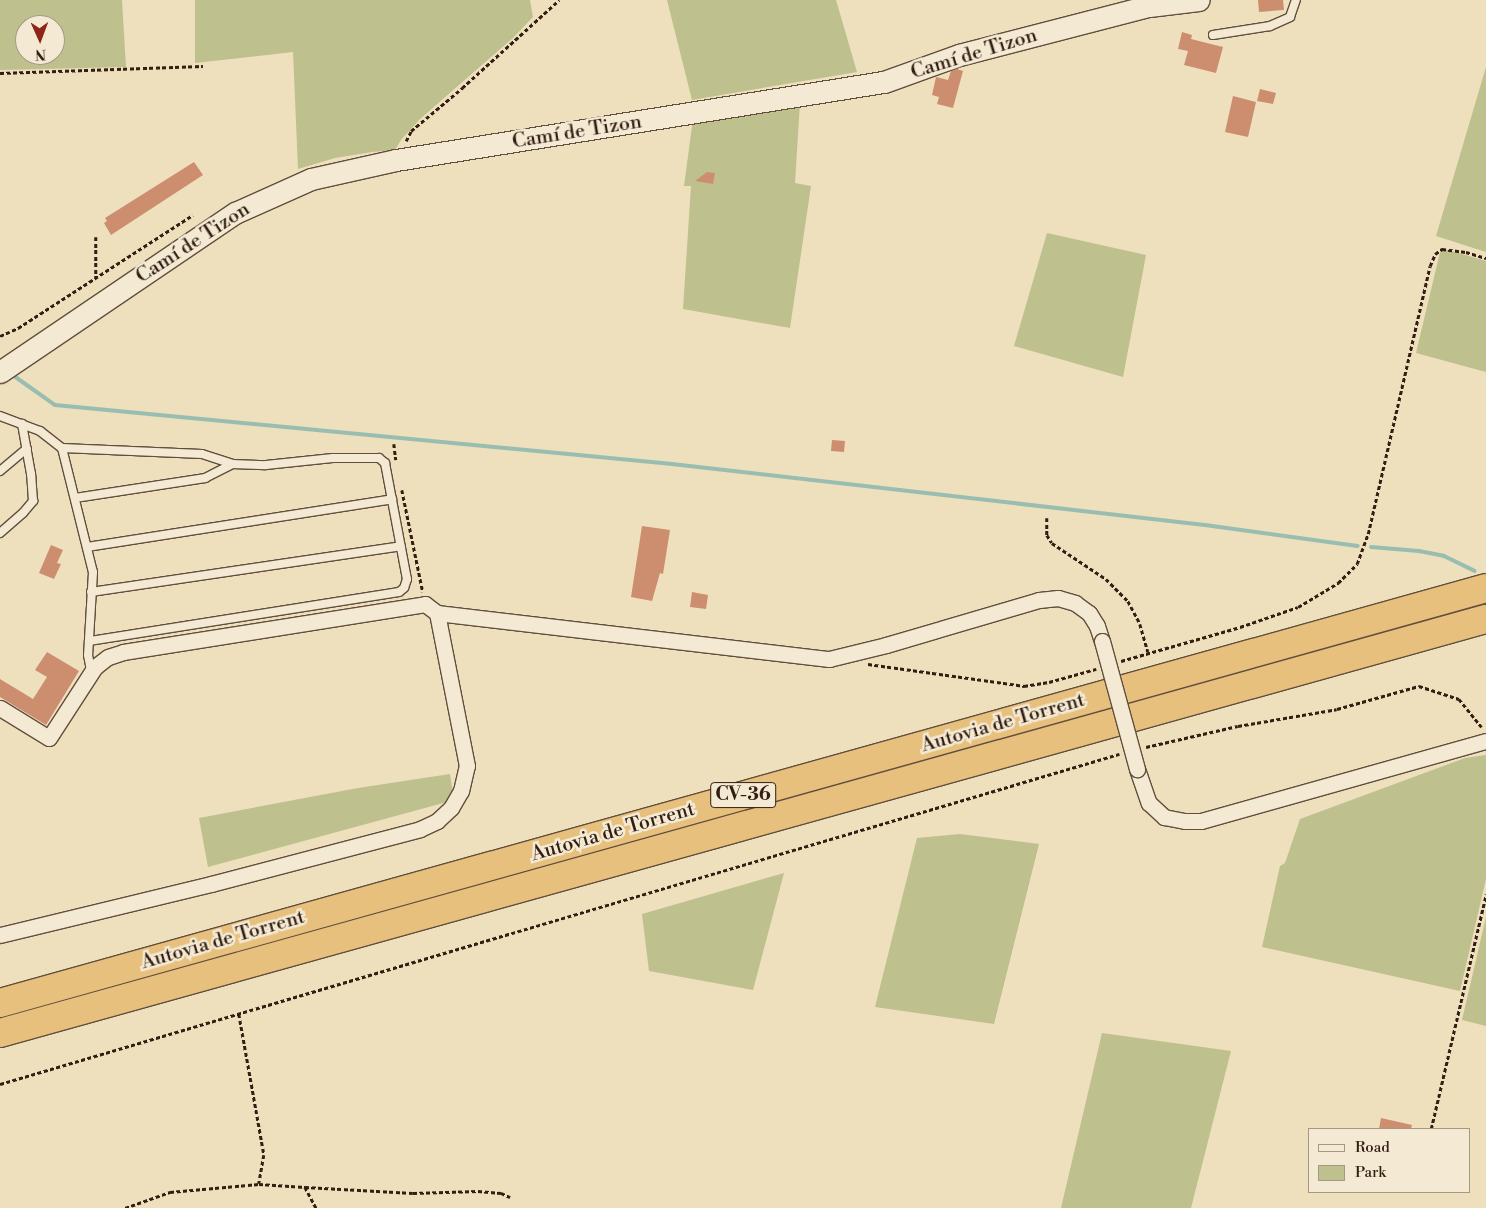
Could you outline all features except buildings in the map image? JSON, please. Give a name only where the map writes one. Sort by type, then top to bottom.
[{"type":"highway","name":"Autovia de Torrent","points":[[0,1003],[1486,588]]},
{"type":"highway","name":"Autovia de Torrent","points":[[0,1033],[1486,619]]},
{"type":"highway","points":[[0,1039],[175,985]]},
{"type":"street","name":"Camí de Tizon","points":[[0,372],[235,213],[311,179],[396,160],[884,82],[960,54],[1150,6],[1199,0]]},
{"type":"street","points":[[0,708],[49,738],[92,673],[108,657],[123,652],[431,608],[829,659],[886,646],[1039,600],[1058,598],[1075,603],[1089,613],[1097,626],[1148,803],[1164,817],[1185,822],[1202,821],[1486,741]]},
{"type":"street","points":[[0,935],[211,884],[420,829],[437,821],[452,808],[461,790],[467,766],[431,608]]},
{"type":"lane","points":[[1213,35],[1270,26],[1290,16],[1296,0]]},
{"type":"lane","points":[[0,416],[40,431],[62,448],[202,454],[232,464],[266,465],[332,458],[379,458],[385,463],[407,579],[404,588],[399,592],[89,641]]},
{"type":"lane","points":[[0,533],[23,513],[33,501],[32,474],[22,424]]},
{"type":"lane","points":[[0,471],[27,448]]},
{"type":"lane","points":[[62,448],[93,572],[88,655],[92,673]]},
{"type":"lane","points":[[75,498],[205,478],[232,464]]},
{"type":"lane","points":[[86,548],[392,499]]},
{"type":"lane","points":[[92,592],[401,546]]},
{"type":"path","points":[[396,160],[411,131],[462,88],[559,0]]},
{"type":"path","points":[[0,73],[203,66]]},
{"type":"path","points":[[0,336],[18,328],[193,215]]},
{"type":"path","points":[[96,237],[96,277]]},
{"type":"path","points":[[1112,664],[1148,652],[1240,627],[1298,606],[1338,583],[1357,564],[1368,534],[1430,266],[1435,254],[1442,249],[1466,252],[1486,258]]},
{"type":"path","points":[[394,444],[398,469]]},
{"type":"path","points":[[402,488],[431,608]]},
{"type":"path","points":[[1047,518],[1047,534],[1052,543],[1106,579],[1128,600],[1140,624],[1148,652]]},
{"type":"path","points":[[858,663],[1024,686],[1049,682],[1104,667]]},
{"type":"path","points":[[1146,747],[1238,726],[1338,709],[1419,686],[1459,699],[1481,727],[1486,728]]},
{"type":"path","points":[[0,1084],[1127,752]]},
{"type":"path","points":[[1431,1128],[1486,894]]},
{"type":"path","points":[[239,1014],[264,1154],[259,1184]]},
{"type":"path","points":[[125,1208],[170,1192],[259,1184],[413,1193],[478,1191],[501,1193],[510,1197]]},
{"type":"path","points":[[306,1187],[316,1208]]},
{"type":"green space","points":[[0,0],[122,0],[126,67],[0,70]]},
{"type":"green space","points":[[195,0],[530,0],[533,17],[513,38],[420,119],[401,140],[395,150],[335,158],[298,169],[293,52],[195,63]]},
{"type":"green space","points":[[667,0],[836,0],[857,72],[692,100]]},
{"type":"green space","points":[[1486,67],[1486,252],[1436,236]]},
{"type":"green space","points":[[800,102],[795,183],[811,186],[790,328],[683,309],[691,186],[684,186],[693,119]]},
{"type":"green space","points":[[1047,233],[1146,255],[1123,377],[1014,346]]},
{"type":"green space","points":[[1441,248],[1486,261],[1486,372],[1416,353]]},
{"type":"green space","points":[[1486,755],[1486,879],[1460,991],[1262,947],[1280,866],[1285,863],[1300,819],[1465,758]]},
{"type":"green space","points":[[450,774],[453,794],[447,802],[208,867],[199,818],[358,788]]},
{"type":"green space","points":[[960,834],[1039,844],[994,1024],[875,1007],[917,838]]},
{"type":"green space","points":[[784,873],[753,990],[649,971],[642,914]]},
{"type":"green space","points":[[1486,917],[1486,1026],[1462,1020]]},
{"type":"green space","points":[[1102,1033],[1231,1051],[1191,1208],[1061,1208]]},
{"type":"waterway","points":[[14,376],[55,405],[672,464],[1205,525],[1358,546]]},
{"type":"waterway","points":[[1371,547],[1419,551],[1444,556],[1475,571]]}]
